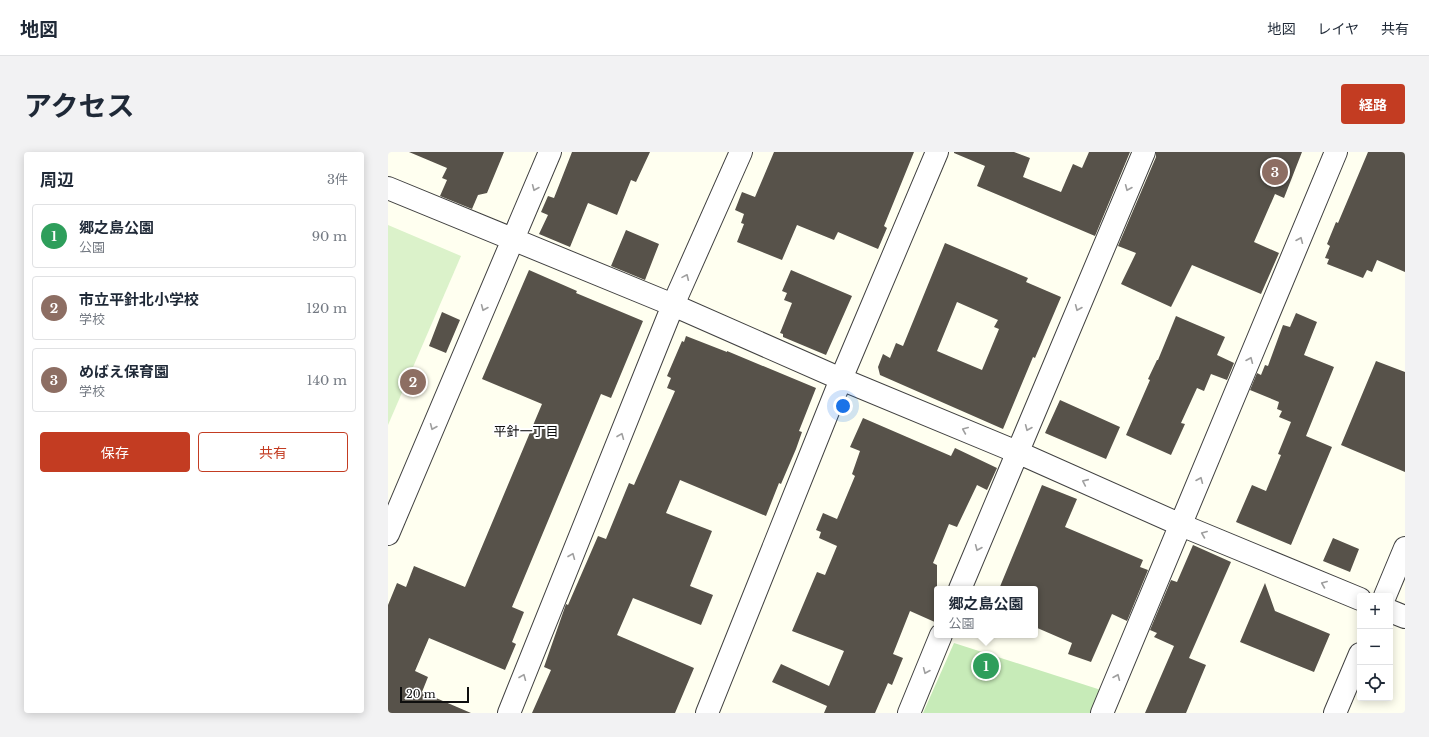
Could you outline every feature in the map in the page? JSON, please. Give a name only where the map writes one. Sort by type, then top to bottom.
[{"type":"street","points":[[388,534],[550,152]]},
{"type":"street","points":[[508,713],[673,305],[741,152]]},
{"type":"street","points":[[707,713],[841,379],[937,152]]},
{"type":"street","points":[[961,586],[1144,152]]},
{"type":"street","points":[[1102,713],[1336,152]]},
{"type":"street","points":[[388,188],[673,305],[841,379],[1017,452],[1181,525],[1357,598]]},
{"type":"street","points":[[1386,593],[1405,548]]},
{"type":"street","points":[[1393,612],[1405,617]]},
{"type":"street","points":[[909,713],[940,638]]},
{"type":"street","points":[[1335,713],[1357,661]]},
{"type":"green space","points":[[388,225],[461,256],[388,425]]},
{"type":"green space","points":[[954,643],[1101,690],[1090,713],[923,713]]},
{"type":"building","points":[[409,152],[504,152],[487,193],[478,195],[472,209],[440,196],[447,180],[442,178],[447,168]]},
{"type":"building","points":[[572,152],[650,152],[636,182],[631,180],[617,215],[588,203],[570,247],[539,234],[548,215],[541,212],[548,196],[554,198]]},
{"type":"building","points":[[774,152],[914,152],[884,226],[887,228],[878,249],[838,232],[834,240],[797,225],[782,260],[737,242],[744,224],[741,223],[744,214],[735,210],[742,192],[755,197]]},
{"type":"building","points":[[954,152],[1014,152],[1030,158],[1023,177],[1061,192],[1073,164],[1082,168],[1089,152],[1130,152],[1095,236],[977,186],[985,166]]},
{"type":"building","points":[[1156,152],[1302,152],[1284,198],[1275,194],[1254,242],[1279,253],[1261,294],[1192,265],[1171,307],[1121,284],[1136,253],[1118,246],[1156,157]]},
{"type":"building","points":[[1368,152],[1405,152],[1405,272],[1377,260],[1372,272],[1367,270],[1363,278],[1327,264],[1329,259],[1325,258],[1330,246],[1327,244],[1336,222],[1338,223]]},
{"type":"building","points":[[626,230],[659,244],[645,280],[611,266]]},
{"type":"building","points":[[945,243],[1028,278],[1026,282],[1061,297],[1035,358],[1033,357],[1003,429],[880,375],[878,367],[883,354],[890,358],[896,343],[903,346]],"holes":[[[957,302],[998,320],[994,327],[999,329],[982,370],[937,351]]]},
{"type":"building","points":[[529,270],[577,291],[576,293],[643,321],[611,398],[601,394],[512,607],[524,612],[512,642],[516,644],[505,670],[429,638],[415,671],[428,677],[422,692],[471,713],[388,713],[388,605],[397,583],[406,587],[414,566],[465,587],[542,404],[482,379]]},
{"type":"building","points":[[791,270],[852,296],[826,355],[783,337],[783,334],[780,333],[792,303],[784,300],[787,293],[782,291]]},
{"type":"building","points":[[442,312],[460,320],[446,353],[429,346]]},
{"type":"building","points":[[1296,313],[1317,322],[1304,355],[1334,367],[1306,436],[1332,447],[1291,545],[1236,522],[1252,485],[1266,491],[1281,455],[1278,454],[1291,422],[1279,417],[1282,411],[1277,409],[1279,402],[1250,390],[1257,373],[1261,375],[1265,365],[1268,366],[1283,325],[1290,327]]},
{"type":"building","points":[[1176,316],[1225,337],[1217,355],[1234,363],[1227,380],[1211,374],[1204,391],[1197,388],[1181,423],[1185,424],[1171,455],[1126,435],[1150,380],[1148,379],[1158,360]]},
{"type":"building","points":[[686,336],[727,351],[816,388],[799,431],[802,432],[796,449],[781,484],[779,483],[766,516],[680,480],[666,513],[712,531],[690,586],[713,595],[701,625],[633,598],[617,635],[694,668],[675,713],[532,713],[551,670],[544,667],[566,604],[568,605],[598,536],[606,539],[629,483],[634,485],[675,391],[667,388],[671,378],[667,376],[682,341],[684,342]]},
{"type":"building","points":[[1376,361],[1405,372],[1405,472],[1341,445]]},
{"type":"building","points":[[1060,400],[1120,427],[1106,459],[1045,433]]},
{"type":"building","points":[[863,418],[951,456],[955,448],[997,468],[987,490],[977,485],[957,527],[949,524],[933,563],[937,565],[937,586],[934,586],[934,622],[910,611],[893,654],[903,658],[892,685],[888,683],[875,713],[824,713],[827,706],[772,682],[781,664],[829,686],[844,651],[792,631],[817,572],[825,575],[837,546],[819,538],[821,532],[816,530],[823,513],[837,519],[855,476],[852,474],[860,451],[850,447]]},
{"type":"building","points":[[1042,485],[1077,499],[1065,527],[1143,560],[1140,567],[1148,570],[1127,621],[1112,614],[1091,662],[1068,654],[1072,643],[1038,628],[1038,586],[1000,586]]},
{"type":"building","points":[[1333,538],[1359,549],[1350,572],[1323,561]]},
{"type":"building","points":[[1193,545],[1231,562],[1189,658],[1206,665],[1186,713],[1145,713],[1174,646],[1154,637],[1157,633],[1150,630],[1171,580],[1177,582]]},
{"type":"building","points":[[1265,583],[1275,611],[1330,634],[1314,672],[1240,642]]},
{"type":"place","name":"めばえ保育園","points":[[1275,172]]},
{"type":"place","name":"市立平針北小学校","points":[[413,382]]},
{"type":"place","name":"郷之島公園","points":[[986,666]]},
{"type":"district","name":"平針一丁目","points":[[526,431]]}]
